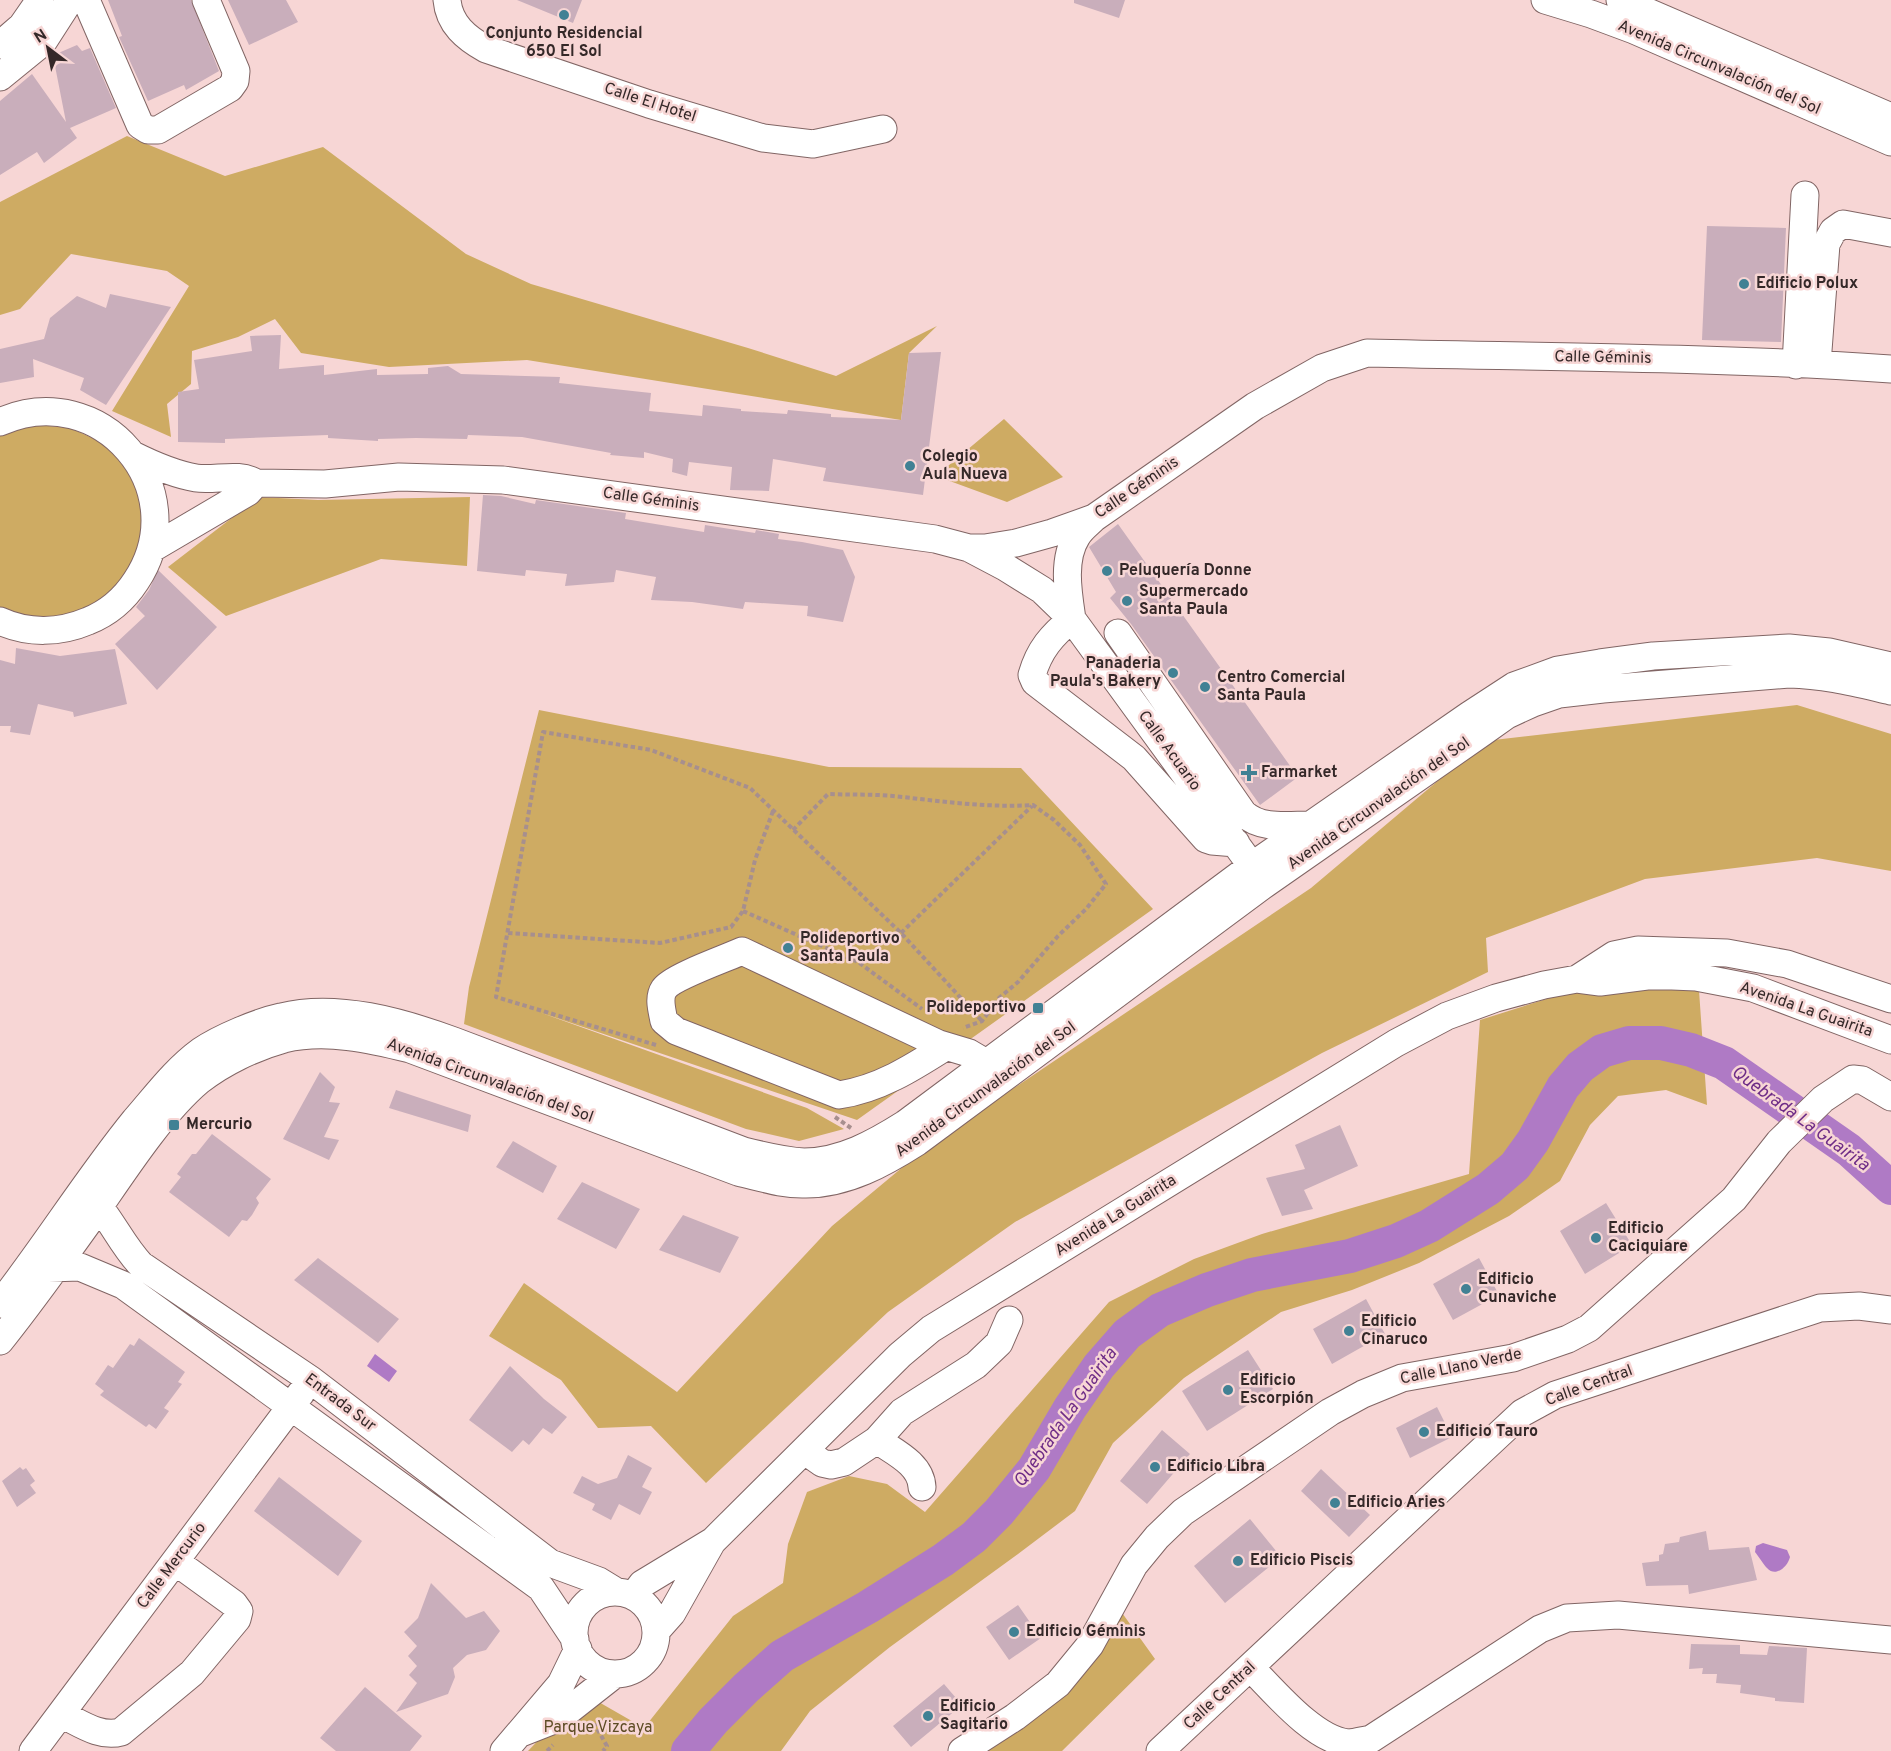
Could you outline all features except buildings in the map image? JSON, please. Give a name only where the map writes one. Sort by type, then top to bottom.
[{"type":"street","points":[[0,45],[22,26],[40,0]]},
{"type":"street","points":[[0,77],[43,42],[70,0]]},
{"type":"street","points":[[86,0],[140,125],[148,130],[158,130],[230,88],[235,81],[236,71],[206,0]]},
{"type":"street","name":"Calle El Hotel","points":[[447,0],[448,11],[456,27],[471,41],[486,49],[649,104],[763,138],[813,144],[883,129]]},
{"type":"street","name":"Avenida Circunvalación del Sol","points":[[1545,0],[1634,30],[1891,142]]},
{"type":"street","name":"Avenida Circunvalación del Sol","points":[[1620,0],[1891,117]]},
{"type":"street","points":[[1805,195],[1807,365]]},
{"type":"street","points":[[1807,365],[1826,243],[1833,231],[1843,224],[1891,233]]},
{"type":"street","name":"Calle Géminis","points":[[133,455],[175,473],[197,478],[248,478],[256,483],[325,484],[399,477],[503,480],[935,539],[969,548],[1016,543],[1094,518],[1255,406],[1322,368],[1367,353],[1701,360],[1891,369]]},
{"type":"street","name":"Calle Géminis","points":[[0,422],[33,412],[56,412],[78,416],[99,425],[118,438],[133,455],[144,472],[155,510],[152,549],[144,570],[116,605],[97,618],[76,626],[54,630],[32,630],[0,621]]},
{"type":"street","points":[[152,549],[248,492],[256,483]]},
{"type":"street","name":"Calle Acuario","points":[[1072,619],[1068,562],[1071,547],[1078,534],[1094,518]]},
{"type":"street","name":"Calle Acuario","points":[[969,548],[1042,590],[1072,619],[1259,875]]},
{"type":"street","points":[[1072,619],[1043,647],[1032,675],[1035,682],[1134,758],[1206,839],[1236,843]]},
{"type":"street","points":[[1118,633],[1250,820],[1262,825],[1311,825]]},
{"type":"street","name":"Avenida Circunvalación del Sol","points":[[911,1133],[1259,875],[1311,825],[1514,686],[1558,670],[1653,656],[1789,648],[1829,652],[1891,666]]},
{"type":"street","name":"Avenida Circunvalación del Sol","points":[[0,1341],[45,1263],[90,1199],[197,1083],[215,1069],[261,1046],[286,1038],[312,1036],[343,1036],[377,1041],[410,1049],[738,1172],[780,1182],[806,1184],[833,1181],[890,1160],[911,1133],[986,1063],[1259,875],[1507,715],[1550,697],[1603,688],[1789,674],[1844,679],[1891,691]]},
{"type":"street","name":"Avenida La Guairita","points":[[1577,979],[1614,955],[1638,950],[1727,953],[1787,964],[1891,999]]},
{"type":"street","points":[[945,1047],[902,1074],[863,1090],[839,1095],[676,1031],[664,1021],[660,999],[665,987],[680,978],[742,951],[945,1047],[969,1053],[986,1063]]},
{"type":"street","name":"Avenida La Guairita","points":[[511,1743],[561,1684],[576,1644],[577,1618],[589,1602],[607,1593],[625,1594],[713,1541],[900,1355],[932,1329],[1396,1043],[1447,1016],[1496,998],[1577,979],[1600,982],[1647,976],[1696,977],[1753,988],[1891,1040]]},
{"type":"street","name":"Calle Llano Verde","points":[[962,1751],[1015,1717],[1058,1684],[1090,1645],[1134,1565],[1183,1512],[1330,1412],[1362,1394],[1402,1378],[1524,1354],[1568,1339],[1589,1328],[1734,1199],[1779,1142],[1823,1099],[1853,1079],[1871,1085],[1891,1097]]},
{"type":"street","name":"Entrada Sur","points":[[90,1199],[130,1254],[141,1265],[311,1380],[550,1563],[599,1581],[625,1594]]},
{"type":"street","name":"Avenida Circunvalación del Sol","points":[[0,1304],[45,1263]]},
{"type":"street","name":"Entrada Sur","points":[[45,1263],[80,1267],[123,1284],[541,1588],[576,1644]]},
{"type":"street","name":"Calle Central","points":[[1160,1751],[1522,1413],[1555,1395],[1820,1308],[1858,1306],[1891,1310]]},
{"type":"street","points":[[805,1451],[822,1463],[831,1465],[844,1462],[877,1440],[902,1412],[976,1365],[999,1343],[1009,1320]]},
{"type":"street","name":"Calle Mercurio","points":[[33,1751],[311,1380]]},
{"type":"street","points":[[877,1440],[916,1468],[922,1478],[922,1487]]},
{"type":"street","name":"Avenida La Guairita","points":[[511,1743],[559,1718],[615,1674],[636,1668],[645,1661],[651,1652],[656,1630],[672,1613],[713,1541]]},
{"type":"street","points":[[61,1714],[101,1733],[110,1735],[121,1732],[192,1673],[237,1619],[238,1611],[234,1604],[176,1562]]},
{"type":"street","points":[[625,1594],[640,1600],[652,1614],[656,1630]]},
{"type":"street","points":[[1250,1667],[1311,1727],[1326,1737],[1349,1743],[1371,1739],[1540,1629],[1567,1618],[1618,1615],[1891,1640]]},
{"type":"street","points":[[576,1644],[584,1659],[593,1667],[615,1674]]},
{"type":"path","points":[[661,1047],[496,997],[543,732],[651,750],[750,788],[773,811],[901,933],[982,1021],[999,998],[1018,982],[1058,936],[1086,909],[1106,884],[1080,845],[1054,820],[1033,805],[953,804],[891,796],[828,794],[793,830]]},
{"type":"path","points":[[901,933],[1033,805]]},
{"type":"path","points":[[508,933],[660,943],[731,927],[743,911],[755,860],[773,811]]},
{"type":"path","points":[[743,911],[858,962],[927,1012]]},
{"type":"path","points":[[827,1112],[853,1129]]},
{"type":"path","points":[[577,1728],[595,1725],[607,1746],[603,1751]]},
{"type":"green space","points":[[127,136],[225,176],[323,147],[466,254],[531,284],[836,376],[937,326],[909,353],[901,420],[527,360],[389,367],[301,353],[275,319],[238,337],[192,351],[191,384],[167,404],[171,437],[112,411],[189,286],[167,271],[71,254],[20,309],[0,315],[0,202]]},
{"type":"green space","points":[[1004,419],[1063,477],[1007,502],[936,476]]},
{"type":"green space","points":[[38,425],[70,428],[99,441],[123,463],[138,492],[143,523],[139,555],[123,584],[68,621],[0,615],[0,435],[7,431]]},
{"type":"green space","points":[[259,497],[318,500],[470,497],[467,566],[381,559],[226,616],[168,567]]},
{"type":"green space","points":[[1797,705],[1891,734],[1891,871],[1817,858],[1645,879],[1486,938],[1488,972],[1322,1053],[1015,1222],[888,1312],[706,1483],[651,1426],[598,1428],[561,1380],[489,1336],[524,1283],[677,1392],[832,1226],[928,1146],[1311,888],[1485,741]]},
{"type":"green space","name":"Polideportivo Santa Paula","points":[[539,710],[829,767],[1021,768],[1153,909],[857,1120],[539,1012],[807,1108],[844,1129],[799,1141],[746,1129],[464,1024],[469,987]]},
{"type":"green space","name":"Parque Vizcaya","points":[[1698,976],[1707,1105],[1666,1090],[1618,1096],[1590,1125],[1560,1181],[1509,1216],[1419,1263],[1352,1290],[1281,1312],[1184,1378],[1113,1443],[1075,1511],[890,1647],[810,1711],[781,1751],[528,1751],[550,1728],[597,1701],[644,1728],[733,1616],[783,1583],[788,1544],[807,1492],[849,1476],[887,1484],[925,1512],[1109,1302],[1194,1259],[1262,1234],[1469,1174],[1480,1020],[1594,984]]},
{"type":"green space","points":[[1120,1610],[1155,1659],[1062,1751],[979,1751]]},
{"type":"shaded area","points":[[375,1354],[397,1371],[389,1382],[367,1366]]},
{"type":"shaded area","points":[[1763,1543],[1787,1550],[1790,1557],[1781,1570],[1770,1571],[1755,1552],[1756,1546]]},
{"type":"waterway","name":"Quebrada La Guairita","points":[[688,1751],[713,1721],[782,1656],[868,1607],[943,1560],[974,1537],[999,1512],[1034,1469],[1070,1408],[1099,1366],[1127,1334],[1160,1310],[1207,1290],[1252,1275],[1350,1256],[1396,1241],[1429,1226],[1488,1189],[1515,1166],[1533,1141],[1563,1087],[1580,1067],[1602,1051],[1629,1043],[1661,1043],[1691,1050],[1724,1063],[1849,1150],[1891,1188]]},
{"type":"place","name":"Conjunto Residencial 650 El Sol","points":[[564,15]]},
{"type":"place","name":"Edificio Polux","points":[[1744,284]]},
{"type":"place","name":"Colegio Aula Nueva","points":[[910,466]]},
{"type":"place","name":"Peluquería Donne","points":[[1107,571]]},
{"type":"place","name":"Supermercado Santa Paula","points":[[1127,601]]},
{"type":"place","name":"Panaderia Paula's Bakery","points":[[1173,673]]},
{"type":"place","name":"Centro Comercial Santa Paula","points":[[1205,687]]},
{"type":"place","name":"Farmarket","points":[[1249,773]]},
{"type":"place","name":"Polideportivo Santa Paula","points":[[788,948]]},
{"type":"place","name":"Polideportivo","points":[[1038,1008]]},
{"type":"place","name":"Mercurio","points":[[174,1125]]},
{"type":"place","name":"Edificio Caciquiare","points":[[1596,1238]]},
{"type":"place","name":"Edificio Cunaviche","points":[[1466,1289]]},
{"type":"place","name":"Edificio Cinaruco","points":[[1349,1331]]},
{"type":"place","name":"Edificio Escorpión","points":[[1228,1390]]},
{"type":"place","name":"Edificio Tauro","points":[[1424,1432]]},
{"type":"place","name":"Edificio Libra","points":[[1155,1467]]},
{"type":"place","name":"Edificio Aries","points":[[1335,1503]]},
{"type":"place","name":"Edificio Piscis","points":[[1238,1561]]},
{"type":"place","name":"Edificio Géminis","points":[[1014,1632]]},
{"type":"place","name":"Edificio Sagitario","points":[[928,1716]]}]
